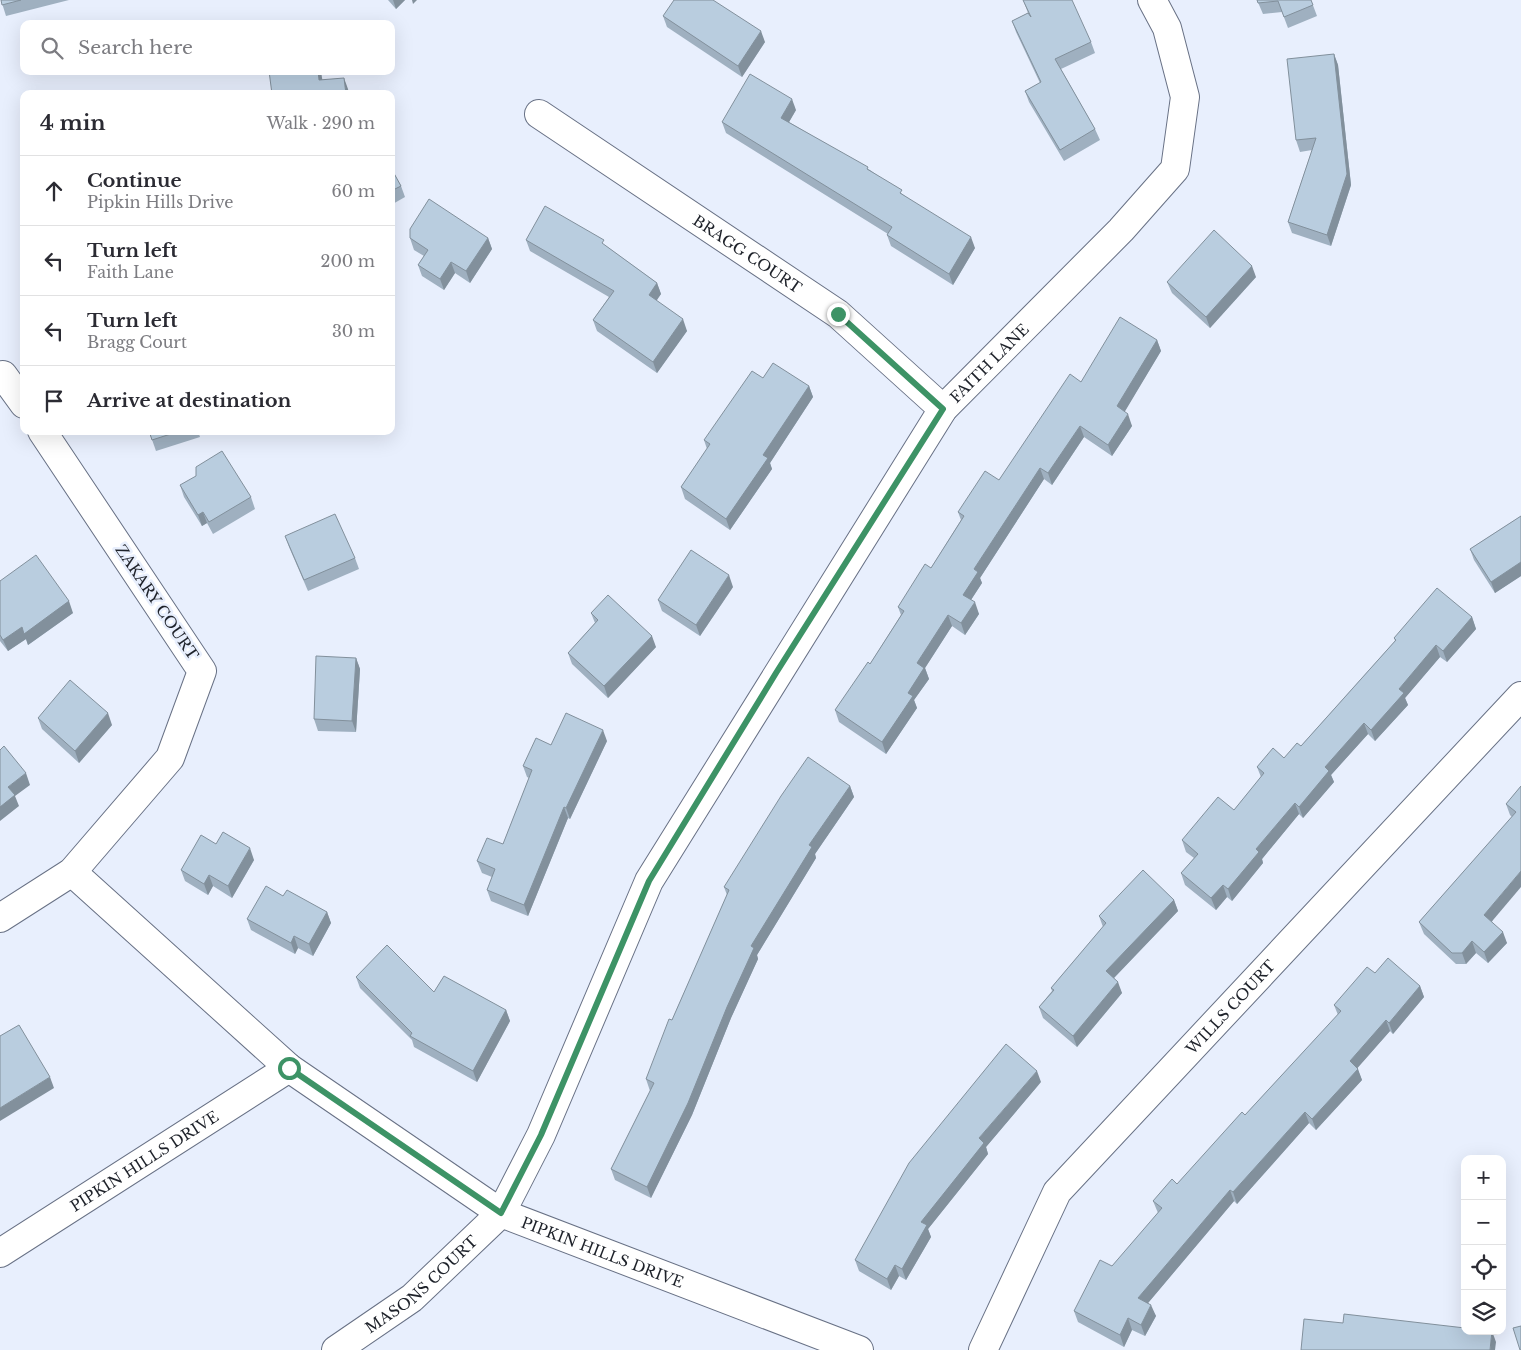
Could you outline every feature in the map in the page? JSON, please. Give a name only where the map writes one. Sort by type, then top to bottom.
[{"type":"street","name":"FAITH LANE","points":[[501,1213],[541,1135],[649,881],[776,673],[943,409],[1121,230],[1175,169],[1185,97],[1167,28],[1152,0]]},
{"type":"street","name":"BRAGG COURT","points":[[539,114],[838,314],[943,409]]},
{"type":"street","points":[[4,375],[20,398]]},
{"type":"street","name":"ZAKARY COURT","points":[[45,435],[202,671],[170,758],[72,872]]},
{"type":"street","name":"WILLS COURT","points":[[983,1350],[1057,1192],[1521,696]]},
{"type":"street","points":[[0,918],[72,872]]},
{"type":"street","name":"PIPKIN HILLS DRIVE","points":[[72,872],[289,1068],[501,1213],[859,1350]]},
{"type":"street","name":"PIPKIN HILLS DRIVE","points":[[0,1253],[289,1068]]},
{"type":"street","name":"MASONS COURT","points":[[336,1350],[412,1298],[501,1213]]},
{"type":"building","points":[[1,0],[21,0],[2,5]]},
{"type":"building","points":[[674,0],[713,0],[761,31],[738,66],[663,16]]},
{"type":"building","points":[[1023,0],[1072,0],[1091,42],[1055,59],[1095,129],[1060,150],[1025,91],[1041,82],[1012,21],[1028,13],[1031,17]]},
{"type":"building","points":[[1257,0],[1311,0],[1313,5],[1284,17],[1278,1],[1258,3]]},
{"type":"building","points":[[1334,54],[1347,174],[1327,235],[1288,222],[1316,138],[1296,140],[1287,59]]},
{"type":"building","points":[[750,74],[792,99],[781,118],[868,167],[867,169],[902,190],[900,193],[971,237],[949,274],[887,235],[892,227],[722,122]]},
{"type":"building","points":[[270,75],[318,75],[319,80],[344,78],[346,90],[271,90]]},
{"type":"building","points":[[395,175],[401,186],[395,189]]},
{"type":"building","points":[[429,199],[488,238],[466,271],[451,262],[440,279],[418,265],[428,250],[410,238],[410,229]]},
{"type":"building","points":[[545,206],[604,240],[602,243],[657,283],[649,295],[683,319],[653,362],[593,320],[614,291],[526,240]]},
{"type":"building","points":[[1214,230],[1252,266],[1206,317],[1167,282]]},
{"type":"building","points":[[1120,317],[1157,340],[1117,406],[1128,414],[1108,445],[1080,426],[1048,473],[1040,468],[974,569],[978,572],[963,595],[975,602],[961,623],[948,615],[917,663],[924,668],[908,693],[913,696],[882,742],[835,710],[868,662],[870,664],[904,611],[898,607],[925,564],[931,568],[964,516],[958,512],[985,471],[999,480],[1070,374],[1081,382]]},
{"type":"building","points":[[773,363],[809,386],[763,455],[768,458],[726,519],[681,487],[710,444],[704,440],[752,371],[763,378]]},
{"type":"building","points":[[150,435],[168,435],[152,440]]},
{"type":"building","points":[[222,451],[251,497],[209,522],[203,512],[198,515],[180,485],[196,476],[196,467]]},
{"type":"building","points":[[335,514],[355,558],[304,580],[285,536]]},
{"type":"building","points":[[1521,516],[1521,562],[1491,582],[1470,549]]},
{"type":"building","points":[[691,550],[729,575],[696,625],[658,600]]},
{"type":"building","points":[[36,555],[69,601],[24,634],[22,627],[3,640],[0,635],[0,581]]},
{"type":"building","points":[[1437,588],[1472,617],[1443,651],[1436,645],[1399,689],[1404,693],[1371,730],[1364,723],[1325,767],[1329,771],[1299,807],[1295,803],[1256,849],[1259,852],[1228,889],[1223,885],[1211,898],[1181,873],[1198,854],[1182,840],[1218,797],[1234,810],[1264,773],[1257,767],[1273,748],[1284,758],[1297,743],[1301,746],[1396,640],[1394,638]]},
{"type":"building","points":[[608,595],[652,636],[604,686],[568,653],[598,620],[591,613]]},
{"type":"building","points":[[316,656],[356,658],[352,721],[314,719]]},
{"type":"building","points":[[70,680],[108,713],[75,751],[38,718]]},
{"type":"building","points":[[566,713],[603,730],[566,808],[564,807],[524,905],[487,890],[495,869],[477,861],[487,838],[503,844],[532,770],[523,766],[536,738],[551,745]]},
{"type":"building","points":[[4,746],[26,773],[8,787],[15,795],[0,807],[0,750]]},
{"type":"building","points":[[808,757],[850,786],[809,845],[812,847],[751,946],[754,948],[727,1007],[688,1103],[647,1187],[611,1169],[654,1083],[646,1079],[669,1019],[672,1020],[729,890],[724,887],[781,796]]},
{"type":"building","points":[[1521,786],[1521,871],[1484,915],[1503,932],[1484,952],[1472,941],[1462,953],[1452,953],[1419,922],[1516,812],[1506,804]]},
{"type":"building","points":[[223,832],[250,848],[228,886],[209,875],[204,884],[181,870],[201,835],[216,844]]},
{"type":"building","points":[[1143,870],[1174,900],[1106,971],[1118,982],[1073,1036],[1039,1007],[1054,990],[1051,988],[1106,923],[1099,916]]},
{"type":"building","points":[[266,886],[283,896],[287,890],[327,912],[309,944],[294,936],[291,943],[247,919]]},
{"type":"building","points":[[387,945],[434,992],[444,976],[506,1010],[473,1071],[410,1036],[412,1033],[356,977]]},
{"type":"building","points":[[1388,958],[1420,986],[1389,1023],[1386,1020],[1350,1061],[1358,1069],[1312,1119],[1305,1112],[1233,1192],[1230,1190],[1138,1298],[1151,1305],[1141,1325],[1128,1318],[1120,1335],[1074,1311],[1100,1260],[1112,1266],[1162,1208],[1153,1201],[1172,1179],[1177,1184],[1242,1112],[1245,1115],[1341,1011],[1334,1005],[1367,967],[1375,973]]},
{"type":"building","points":[[19,1025],[50,1077],[0,1108],[0,1036]]},
{"type":"building","points":[[1006,1044],[1037,1071],[979,1138],[984,1143],[921,1222],[927,1225],[902,1269],[895,1265],[887,1279],[855,1260],[909,1163]]},
{"type":"building","points":[[1344,1314],[1461,1328],[1461,1335],[1492,1335],[1490,1350],[1301,1350],[1304,1319],[1343,1323]]},
{"type":"building","points":[[1521,1326],[1521,1350],[1520,1350],[1513,1328]]},
{"type":"route","points":[[289,1068],[501,1213],[541,1135],[649,881],[776,673],[943,409],[838,314]]}]
